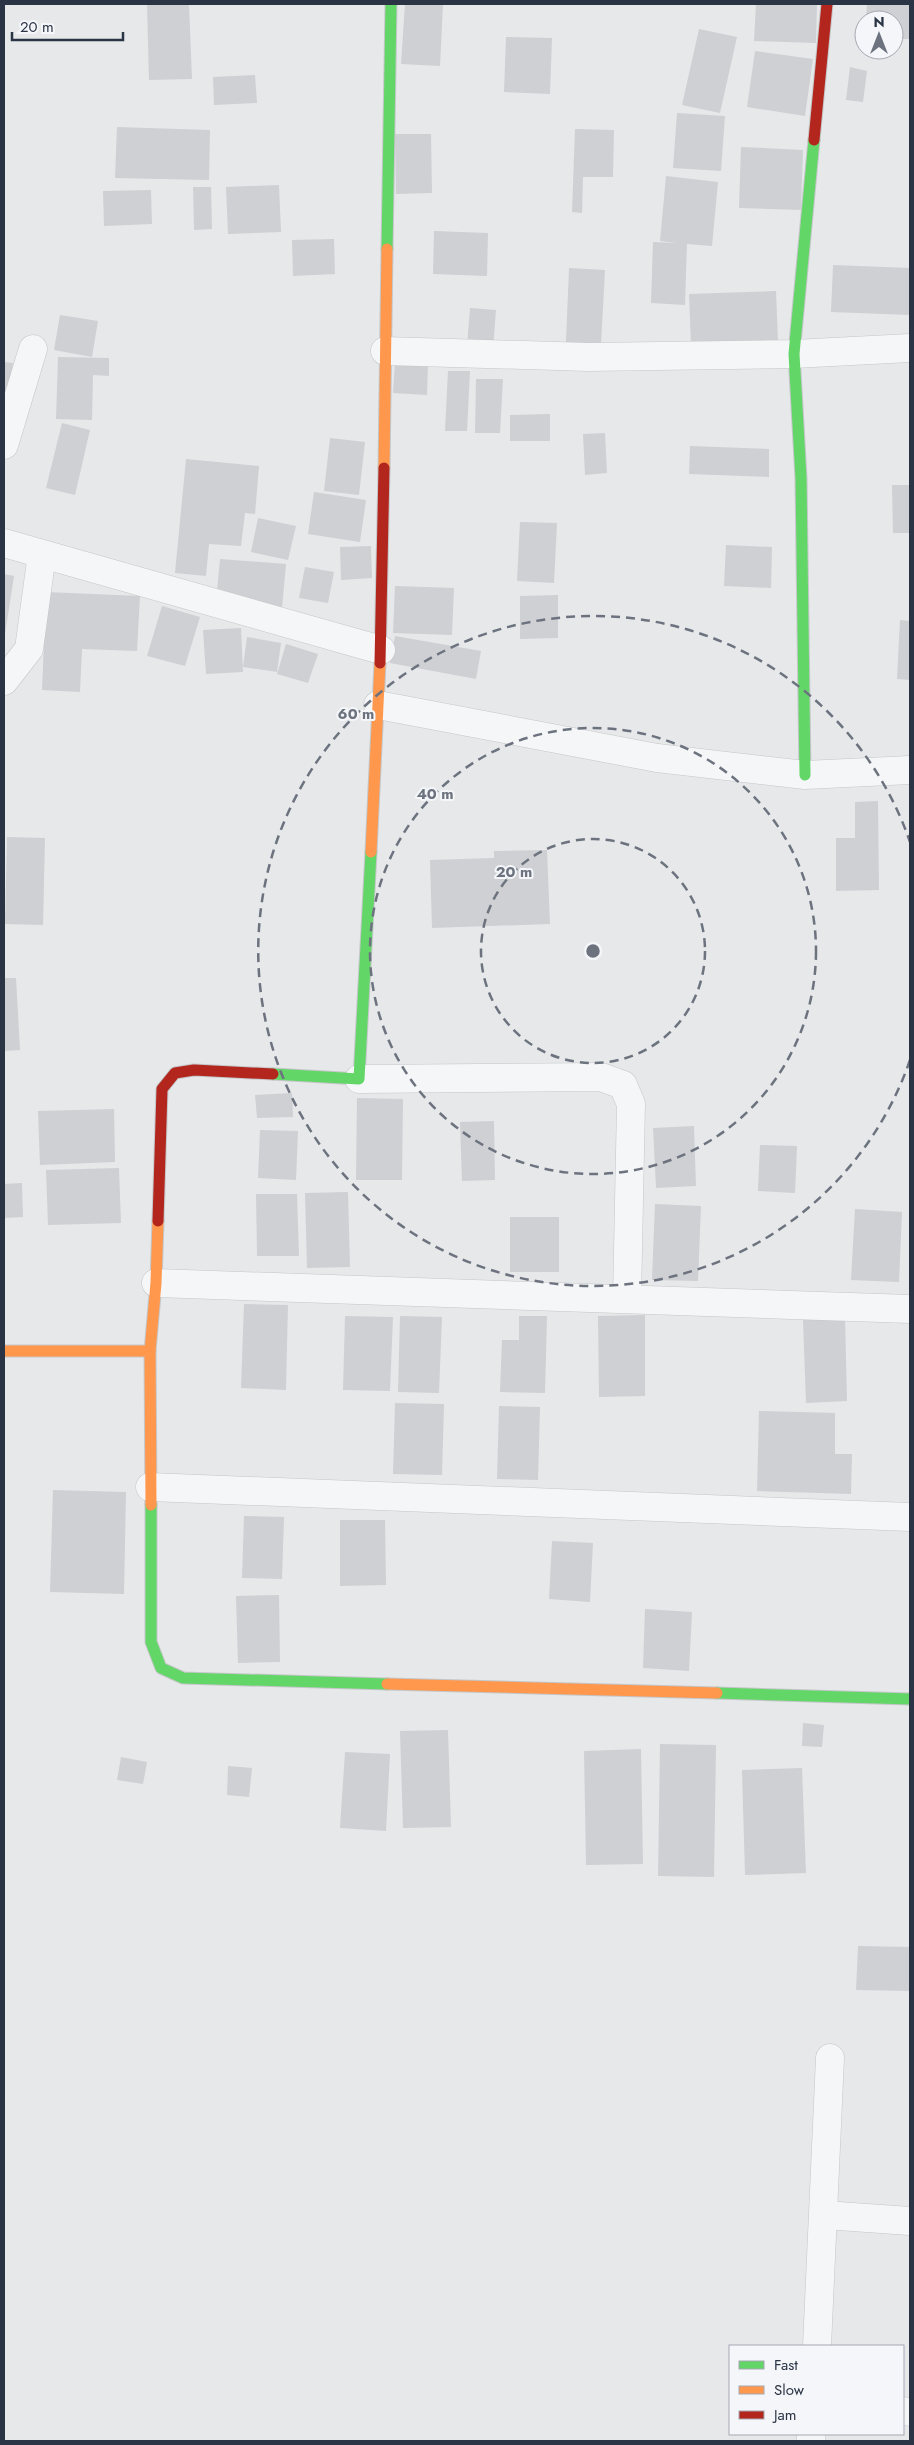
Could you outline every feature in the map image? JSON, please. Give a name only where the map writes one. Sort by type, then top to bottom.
[{"type":"street","points":[[359,1079],[381,650],[391,4]]},
{"type":"street","points":[[805,775],[801,478],[794,354],[827,4]]},
{"type":"street","points":[[386,351],[589,357],[794,354],[910,348]]},
{"type":"street","points":[[4,445],[33,349]]},
{"type":"street","points":[[4,543],[381,650]]},
{"type":"street","points":[[4,681],[29,650],[42,554]]},
{"type":"street","points":[[378,705],[657,758],[805,775],[910,770]]},
{"type":"street","points":[[627,1298],[631,1104],[623,1085],[600,1077],[359,1079],[194,1070],[175,1073],[162,1089],[156,1283],[150,1351],[151,1642],[161,1668],[183,1678],[910,1700]]},
{"type":"street","points":[[156,1283],[910,1309]]},
{"type":"street","points":[[4,1351],[150,1351]]},
{"type":"street","points":[[150,1487],[910,1517]]},
{"type":"street","points":[[817,2345],[830,2058]]},
{"type":"street","points":[[824,2215],[910,2221]]},
{"type":"building","points":[[147,4],[189,4],[192,79],[149,80]]},
{"type":"building","points":[[405,4],[443,4],[440,66],[401,64]]},
{"type":"building","points":[[756,4],[817,4],[816,43],[754,41]]},
{"type":"building","points":[[867,4],[910,4],[910,39],[904,39],[904,10],[867,10]]},
{"type":"building","points":[[699,29],[737,37],[720,113],[682,105]]},
{"type":"building","points":[[506,37],[552,38],[550,94],[504,92]]},
{"type":"building","points":[[755,51],[813,59],[805,116],[747,107]]},
{"type":"building","points":[[850,67],[867,71],[863,102],[846,100]]},
{"type":"building","points":[[255,75],[257,103],[214,105],[213,77]]},
{"type":"building","points":[[677,113],[725,116],[721,171],[673,168]]},
{"type":"building","points":[[117,127],[210,130],[209,180],[115,178]]},
{"type":"building","points":[[575,129],[614,130],[613,177],[583,177],[582,213],[572,212]]},
{"type":"building","points":[[395,134],[431,134],[432,193],[396,194]]},
{"type":"building","points":[[741,147],[803,150],[801,210],[739,208]]},
{"type":"building","points":[[666,176],[718,182],[712,246],[687,244],[685,305],[651,303],[653,242],[677,243],[660,241]]},
{"type":"building","points":[[279,185],[281,232],[228,234],[226,187]]},
{"type":"building","points":[[193,187],[211,187],[212,229],[194,230]]},
{"type":"building","points":[[151,190],[152,224],[104,226],[103,191]]},
{"type":"building","points":[[434,231],[488,233],[487,276],[433,274]]},
{"type":"building","points":[[334,239],[335,274],[293,276],[292,240]]},
{"type":"building","points":[[833,265],[910,268],[910,315],[831,312]]},
{"type":"building","points":[[569,268],[605,270],[601,344],[566,342]]},
{"type":"building","points":[[776,291],[778,342],[691,345],[689,294]]},
{"type":"building","points":[[470,308],[496,310],[493,349],[467,346]]},
{"type":"building","points":[[60,315],[98,321],[92,357],[54,350]]},
{"type":"building","points":[[58,357],[109,358],[109,376],[93,375],[92,420],[56,419]]},
{"type":"building","points":[[4,362],[13,363],[7,399],[4,398]]},
{"type":"building","points":[[395,362],[428,364],[427,395],[393,393]]},
{"type":"building","points":[[448,371],[470,371],[467,431],[445,431]]},
{"type":"building","points":[[476,379],[503,379],[500,433],[475,433]]},
{"type":"building","points":[[550,414],[550,441],[510,441],[510,415]]},
{"type":"building","points":[[62,423],[90,430],[75,495],[46,488]]},
{"type":"building","points":[[605,433],[607,473],[585,475],[583,434]]},
{"type":"building","points":[[330,438],[365,442],[359,495],[324,491]]},
{"type":"building","points":[[690,446],[769,449],[769,477],[689,474]]},
{"type":"building","points":[[186,459],[259,466],[255,514],[245,513],[241,546],[209,544],[206,576],[175,573]]},
{"type":"building","points":[[892,485],[910,485],[910,533],[893,533]]},
{"type":"building","points":[[314,492],[366,500],[360,542],[308,534]]},
{"type":"building","points":[[258,518],[296,526],[288,560],[251,552]]},
{"type":"building","points":[[520,522],[557,523],[554,583],[517,581]]},
{"type":"building","points":[[726,545],[772,547],[771,588],[724,586]]},
{"type":"building","points":[[371,546],[372,578],[341,580],[340,547]]},
{"type":"building","points":[[220,559],[286,564],[282,608],[216,602]]},
{"type":"building","points":[[305,567],[334,572],[328,603],[299,598]]},
{"type":"building","points":[[4,574],[14,576],[5,634],[4,634]]},
{"type":"building","points":[[395,586],[454,588],[452,635],[393,633]]},
{"type":"building","points":[[46,592],[140,596],[137,651],[82,649],[80,692],[42,690]]},
{"type":"building","points":[[558,595],[558,638],[520,639],[520,596]]},
{"type":"building","points":[[162,606],[200,617],[185,666],[147,656]]},
{"type":"building","points":[[900,620],[910,621],[910,680],[897,679]]},
{"type":"building","points":[[241,628],[243,672],[206,674],[203,630]]},
{"type":"building","points":[[395,636],[481,651],[476,679],[390,663]]},
{"type":"building","points":[[247,637],[281,643],[277,672],[243,667]]},
{"type":"building","points":[[286,644],[318,654],[308,683],[277,674]]},
{"type":"building","points":[[878,801],[879,890],[836,891],[836,838],[855,838],[855,802]]},
{"type":"building","points":[[7,837],[45,838],[43,925],[5,924]]},
{"type":"building","points":[[547,850],[550,924],[432,928],[430,860],[494,858],[494,851]]},
{"type":"building","points":[[4,978],[16,978],[20,1050],[4,1051]]},
{"type":"building","points":[[292,1093],[293,1117],[257,1118],[255,1095]]},
{"type":"building","points":[[357,1098],[403,1099],[402,1180],[356,1180]]},
{"type":"building","points":[[114,1109],[115,1162],[40,1165],[38,1111]]},
{"type":"building","points":[[494,1121],[495,1180],[462,1181],[460,1122]]},
{"type":"building","points":[[694,1126],[696,1186],[656,1188],[653,1128]]},
{"type":"building","points":[[260,1130],[298,1131],[296,1180],[258,1178]]},
{"type":"building","points":[[760,1145],[797,1146],[795,1193],[758,1191]]},
{"type":"building","points":[[119,1168],[121,1223],[48,1225],[46,1170]]},
{"type":"building","points":[[22,1183],[23,1217],[4,1218],[4,1184]]},
{"type":"building","points":[[348,1192],[350,1267],[307,1268],[305,1193]]},
{"type":"building","points":[[256,1194],[297,1194],[299,1256],[257,1256]]},
{"type":"building","points":[[655,1204],[701,1206],[698,1281],[652,1280]]},
{"type":"building","points":[[855,1209],[902,1212],[899,1282],[851,1280]]},
{"type":"building","points":[[510,1217],[559,1217],[559,1272],[510,1272]]},
{"type":"building","points":[[244,1304],[288,1305],[286,1390],[241,1388]]},
{"type":"building","points":[[645,1315],[645,1396],[599,1397],[598,1316]]},
{"type":"building","points":[[345,1316],[393,1317],[390,1391],[343,1390]]},
{"type":"building","points":[[400,1316],[442,1317],[439,1393],[398,1392]]},
{"type":"building","points":[[519,1316],[547,1316],[545,1393],[500,1392],[502,1340],[519,1340]]},
{"type":"building","points":[[845,1317],[847,1401],[806,1403],[803,1319]]},
{"type":"building","points":[[395,1403],[444,1404],[442,1475],[393,1474]]},
{"type":"building","points":[[499,1406],[540,1407],[538,1480],[497,1479]]},
{"type":"building","points":[[759,1411],[835,1413],[835,1454],[852,1454],[851,1494],[757,1491]]},
{"type":"building","points":[[53,1490],[126,1492],[124,1594],[50,1592]]},
{"type":"building","points":[[244,1516],[284,1517],[282,1579],[242,1578]]},
{"type":"building","points":[[340,1520],[385,1520],[386,1585],[340,1586]]},
{"type":"building","points":[[552,1541],[593,1543],[590,1602],[549,1599]]},
{"type":"building","points":[[279,1595],[280,1662],[238,1663],[236,1596]]},
{"type":"building","points":[[645,1609],[692,1612],[689,1671],[643,1668]]},
{"type":"building","points":[[803,1723],[824,1725],[822,1747],[802,1746]]},
{"type":"building","points":[[448,1730],[451,1827],[403,1828],[400,1731]]},
{"type":"building","points":[[660,1744],[716,1745],[714,1877],[658,1876]]},
{"type":"building","points":[[641,1749],[643,1864],[586,1865],[584,1751]]},
{"type":"building","points":[[345,1752],[390,1754],[386,1831],[340,1828]]},
{"type":"building","points":[[121,1757],[147,1762],[143,1784],[117,1780]]},
{"type":"building","points":[[228,1766],[252,1768],[249,1797],[227,1795]]},
{"type":"building","points":[[802,1768],[806,1873],[745,1875],[742,1770]]},
{"type":"building","points":[[858,1946],[910,1947],[910,1991],[856,1990]]},
{"type":"traffic: fast","points":[[387,249],[391,4]]},
{"type":"traffic: fast","points":[[805,775],[801,478],[794,354],[814,140]]},
{"type":"traffic: fast","points":[[273,1074],[359,1079],[371,852]]},
{"type":"traffic: fast","points":[[151,1505],[151,1642],[161,1668],[183,1678],[387,1684]]},
{"type":"traffic: fast","points":[[717,1693],[910,1699]]},
{"type":"traffic: slow","points":[[384,468],[387,249]]},
{"type":"traffic: slow","points":[[371,852],[380,663]]},
{"type":"traffic: slow","points":[[4,1351],[150,1351],[156,1283],[158,1221]]},
{"type":"traffic: slow","points":[[150,1351],[151,1505]]},
{"type":"traffic: slow","points":[[387,1684],[717,1693]]},
{"type":"traffic: jam","points":[[814,140],[827,4]]},
{"type":"traffic: jam","points":[[380,663],[384,468]]},
{"type":"traffic: jam","points":[[158,1221],[162,1089],[175,1073],[194,1070],[273,1074]]}]
